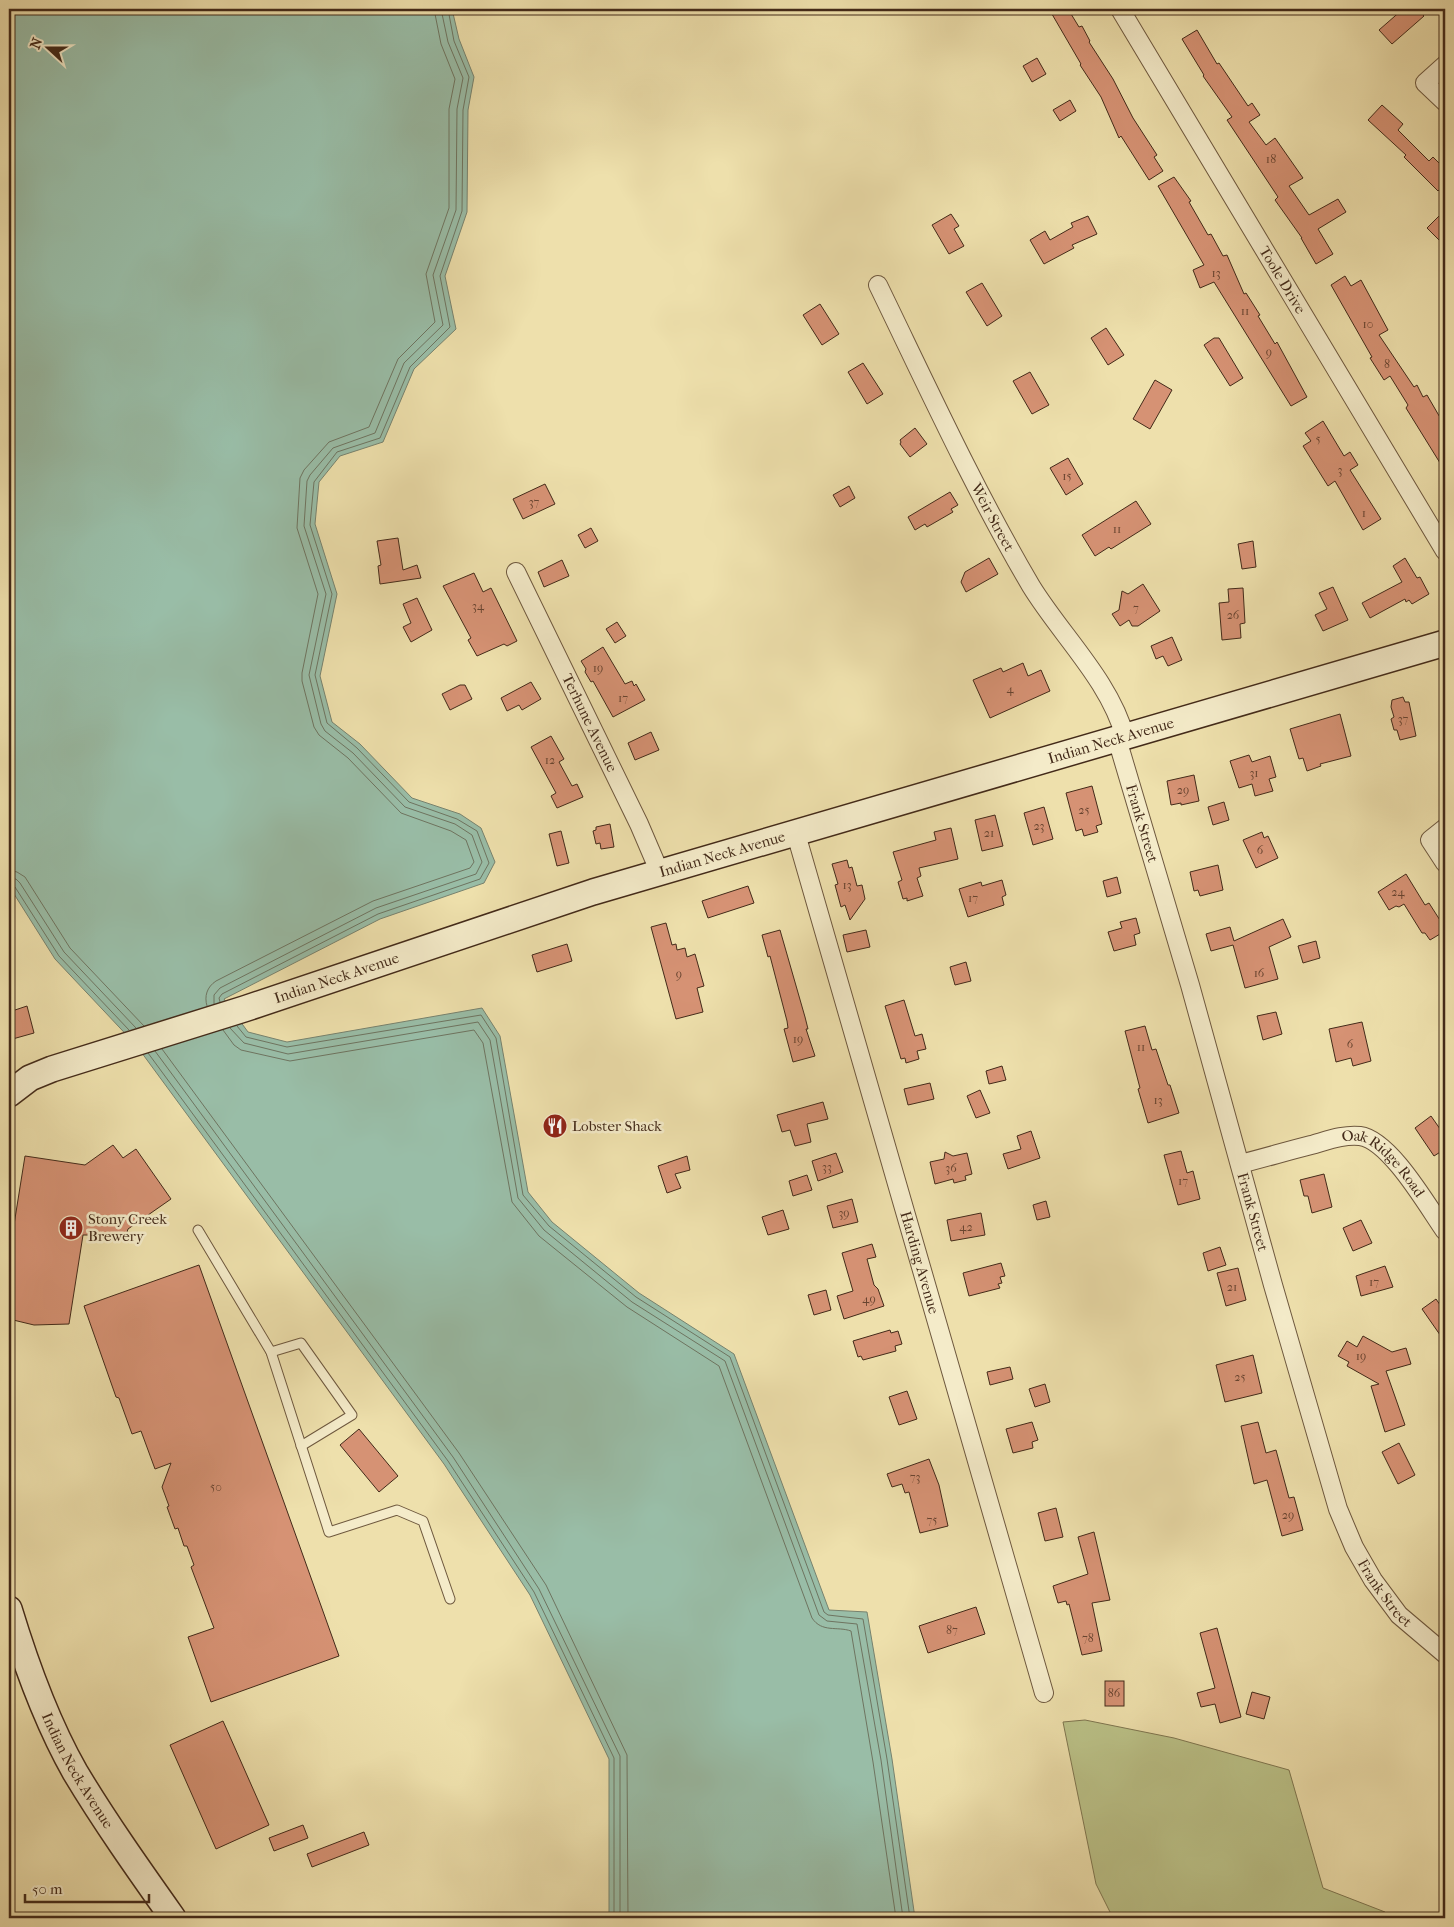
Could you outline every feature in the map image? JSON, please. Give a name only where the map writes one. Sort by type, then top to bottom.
[{"type":"street","name":"Toole Drive","points":[[1120,9],[1445,551]]},
{"type":"street","points":[[1445,65],[1426,83],[1445,102]]},
{"type":"street","name":"Weir Street","points":[[878,285],[996,526],[1050,615],[1114,706],[1121,720],[1121,738]]},
{"type":"street","name":"Terhune Avenue","points":[[516,572],[639,824],[660,873]]},
{"type":"street","name":"Indian Neck Avenue","points":[[9,1094],[30,1078],[52,1069],[244,1010],[565,902],[1445,643]]},
{"type":"street","name":"Frank Street","points":[[1121,738],[1273,1285],[1338,1509],[1354,1547],[1373,1580],[1398,1615],[1445,1654]]},
{"type":"street","points":[[1445,828],[1430,840],[1445,863]]},
{"type":"street","name":"Harding Avenue","points":[[796,834],[1044,1693]]},
{"type":"street","name":"Oak Ridge Road","points":[[1240,1164],[1338,1138],[1360,1136],[1371,1140],[1389,1154],[1406,1174],[1445,1232]]},
{"type":"street","name":"Indian Neck Avenue","points":[[9,1609],[33,1680],[71,1764],[173,1918]]},
{"type":"lane","points":[[198,1230],[271,1352],[329,1532],[397,1510],[423,1521],[450,1599]]},
{"type":"lane","points":[[271,1352],[301,1343],[352,1415],[301,1446]]},
{"type":"green space","points":[[1085,1720],[1174,1738],[1289,1770],[1323,1888],[1385,1912],[1385,1918],[1113,1918],[1096,1884],[1063,1722]]},
{"type":"water","points":[[9,9],[452,9],[459,39],[474,77],[468,110],[467,212],[445,276],[456,329],[414,369],[383,442],[340,456],[319,482],[315,524],[337,594],[320,676],[332,722],[360,744],[412,798],[460,814],[481,828],[495,862],[484,883],[380,919],[224,999],[248,1032],[287,1042],[482,1008],[500,1036],[528,1192],[552,1222],[639,1293],[734,1354],[829,1610],[867,1612],[892,1759],[915,1918],[609,1918],[609,1759],[530,1595],[444,1464],[136,1045],[55,959],[9,886]]},
{"type":"building","points":[[1049,9],[1068,9],[1079,27],[1082,26],[1089,42],[1113,79],[1133,118],[1157,155],[1154,157],[1163,171],[1149,180],[1121,136],[1119,138],[1101,97],[1080,65]]},
{"type":"building","points":[[1403,9],[1417,9],[1424,16],[1392,44],[1379,30]]},
{"type":"building","points":[[1197,30],[1217,64],[1219,63],[1248,106],[1252,103],[1260,115],[1249,122],[1266,145],[1275,138],[1303,178],[1289,186],[1309,215],[1338,199],[1346,212],[1318,229],[1333,254],[1316,264],[1302,238],[1275,200],[1278,197],[1227,120],[1232,117],[1203,76],[1182,39]]},
{"type":"building","points":[[1037,58],[1046,74],[1032,82],[1023,66]]},
{"type":"building","points":[[1070,100],[1076,111],[1060,121],[1053,110]]},
{"type":"building","points":[[1382,105],[1403,124],[1398,130],[1429,161],[1433,157],[1445,169],[1445,184],[1438,191],[1404,157],[1406,155],[1368,120]]},
{"type":"building","points":[[1174,177],[1191,201],[1189,202],[1208,235],[1211,234],[1223,256],[1227,255],[1244,294],[1246,293],[1260,315],[1258,316],[1275,344],[1277,342],[1307,397],[1291,406],[1214,282],[1200,288],[1193,270],[1204,265],[1158,186]]},
{"type":"building","points":[[1445,210],[1445,246],[1427,228]]},
{"type":"building","points":[[951,214],[959,226],[954,229],[964,246],[949,254],[932,225]]},
{"type":"building","points":[[1088,216],[1097,234],[1072,245],[1074,248],[1044,264],[1030,240],[1045,231],[1050,240],[1073,227],[1071,223]]},
{"type":"building","points":[[1345,276],[1351,286],[1361,280],[1388,330],[1379,335],[1414,387],[1417,385],[1423,397],[1427,395],[1445,426],[1445,471],[1406,408],[1408,405],[1390,376],[1384,380],[1370,358],[1372,357],[1331,285]]},
{"type":"building","points":[[982,283],[1002,316],[987,326],[966,292]]},
{"type":"building","points":[[820,304],[839,334],[822,345],[803,315]]},
{"type":"building","points":[[1106,328],[1124,355],[1108,365],[1091,338]]},
{"type":"building","points":[[1214,338],[1219,338],[1243,378],[1230,386],[1204,345]]},
{"type":"building","points":[[863,363],[883,394],[867,404],[848,372]]},
{"type":"building","points":[[1030,372],[1049,405],[1032,414],[1013,381]]},
{"type":"building","points":[[1155,380],[1172,390],[1150,429],[1133,419]]},
{"type":"building","points":[[1323,421],[1344,456],[1350,452],[1358,465],[1350,470],[1381,519],[1363,530],[1335,481],[1328,486],[1303,446],[1311,441],[1305,433]]},
{"type":"building","points":[[915,428],[927,444],[910,457],[900,444],[900,440]]},
{"type":"building","points":[[1068,458],[1083,484],[1066,495],[1050,468]]},
{"type":"building","points":[[545,484],[555,504],[523,519],[513,499]]},
{"type":"building","points":[[849,486],[855,498],[840,507],[833,495]]},
{"type":"building","points":[[950,492],[958,505],[951,509],[953,512],[927,527],[925,524],[915,530],[908,517]]},
{"type":"building","points":[[1136,501],[1151,524],[1111,549],[1109,547],[1095,556],[1082,535]]},
{"type":"building","points":[[591,528],[598,541],[585,548],[578,535]]},
{"type":"building","points":[[398,538],[403,570],[417,565],[421,578],[380,584],[378,566],[381,565],[377,541]]},
{"type":"building","points":[[1253,541],[1256,567],[1242,569],[1238,544]]},
{"type":"building","points":[[989,558],[998,574],[966,592],[961,582],[965,572]]},
{"type":"building","points":[[1405,558],[1417,578],[1420,577],[1429,594],[1412,604],[1409,600],[1406,602],[1405,599],[1370,618],[1362,603],[1402,582],[1393,566]]},
{"type":"building","points":[[562,560],[569,576],[544,587],[538,572]]},
{"type":"building","points":[[474,573],[483,592],[491,588],[517,641],[507,646],[504,644],[477,656],[468,640],[471,638],[443,586]]},
{"type":"building","points":[[1143,584],[1160,611],[1138,626],[1132,626],[1129,620],[1120,626],[1112,614],[1119,610],[1122,591],[1128,594]]},
{"type":"building","points":[[1333,587],[1348,620],[1323,631],[1315,615],[1327,609],[1319,593]]},
{"type":"building","points":[[1243,588],[1245,623],[1240,624],[1241,638],[1222,640],[1219,603],[1229,602],[1228,589]]},
{"type":"building","points":[[417,598],[432,630],[411,642],[403,627],[411,623],[403,604]]},
{"type":"building","points":[[617,622],[626,636],[615,643],[606,629]]},
{"type":"building","points":[[1172,637],[1182,660],[1168,666],[1163,656],[1156,659],[1151,646]]},
{"type":"building","points":[[603,647],[625,684],[632,681],[634,686],[636,684],[645,700],[613,717],[593,681],[591,682],[585,672],[586,669],[581,661]]},
{"type":"building","points":[[1023,663],[1028,676],[1041,670],[1050,691],[990,718],[973,680],[1001,668],[1003,672]]},
{"type":"building","points":[[531,682],[541,699],[522,710],[519,705],[507,711],[501,698]]},
{"type":"building","points":[[460,685],[465,685],[472,699],[450,710],[442,694]]},
{"type":"building","points":[[1403,697],[1405,702],[1409,702],[1416,736],[1400,740],[1397,730],[1394,730],[1391,719],[1394,717],[1391,707],[1392,700]]},
{"type":"building","points":[[1340,714],[1351,756],[1320,764],[1321,766],[1307,771],[1303,758],[1299,759],[1290,729]]},
{"type":"building","points":[[651,732],[659,750],[635,760],[628,743]]},
{"type":"building","points":[[551,736],[564,759],[559,762],[572,786],[577,784],[583,797],[557,808],[551,796],[556,793],[531,747]]},
{"type":"building","points":[[1249,755],[1252,762],[1270,756],[1276,777],[1269,779],[1273,791],[1255,796],[1252,784],[1239,788],[1230,761]]},
{"type":"building","points":[[1194,775],[1199,801],[1171,805],[1167,781]]},
{"type":"building","points":[[1092,786],[1102,824],[1096,826],[1098,832],[1084,836],[1082,829],[1076,831],[1066,793]]},
{"type":"building","points":[[1224,802],[1229,820],[1213,825],[1208,807]]},
{"type":"building","points":[[1044,807],[1053,839],[1033,845],[1024,813]]},
{"type":"building","points":[[995,815],[1003,846],[982,851],[975,820]]},
{"type":"building","points":[[610,824],[614,847],[601,849],[600,843],[596,844],[593,831],[596,830],[596,827]]},
{"type":"building","points":[[951,828],[958,859],[919,868],[921,876],[917,878],[923,896],[907,901],[907,898],[903,899],[898,882],[902,880],[893,852],[936,840],[934,832]]},
{"type":"building","points":[[561,831],[569,863],[557,866],[549,834]]},
{"type":"building","points":[[1262,832],[1264,838],[1268,836],[1278,858],[1256,868],[1243,840]]},
{"type":"building","points":[[847,860],[849,868],[852,867],[857,886],[862,885],[865,899],[850,920],[845,905],[841,907],[835,885],[838,884],[832,864]]},
{"type":"building","points":[[1218,865],[1223,890],[1200,896],[1198,890],[1194,891],[1190,872]]},
{"type":"building","points":[[1406,874],[1425,905],[1429,903],[1445,928],[1445,931],[1430,940],[1425,933],[1422,933],[1404,904],[1389,910],[1378,892]]},
{"type":"building","points":[[1117,877],[1121,893],[1107,897],[1103,881]]},
{"type":"building","points":[[1002,880],[1006,895],[1002,897],[1004,905],[968,917],[959,889],[981,882],[982,886]]},
{"type":"building","points":[[748,886],[754,903],[708,918],[702,901]]},
{"type":"building","points":[[1136,918],[1140,933],[1134,935],[1136,945],[1114,951],[1108,932],[1122,928],[1120,922]]},
{"type":"building","points":[[1283,919],[1291,937],[1269,947],[1278,979],[1245,988],[1233,945],[1211,951],[1206,934],[1230,927],[1234,941]]},
{"type":"building","points":[[666,923],[672,945],[676,944],[677,950],[685,948],[687,957],[695,954],[704,986],[697,988],[703,1012],[676,1019],[651,927]]},
{"type":"building","points":[[780,930],[815,1056],[793,1062],[784,1029],[788,1028],[787,1021],[770,956],[768,957],[762,935]]},
{"type":"building","points":[[866,930],[870,947],[847,952],[843,935]]},
{"type":"building","points":[[1316,941],[1320,958],[1303,963],[1298,946]]},
{"type":"building","points":[[567,944],[572,961],[537,972],[532,955]]},
{"type":"building","points":[[966,962],[971,981],[955,985],[950,967]]},
{"type":"building","points":[[904,1000],[915,1036],[922,1034],[926,1049],[917,1051],[919,1059],[906,1063],[905,1058],[901,1059],[885,1006]]},
{"type":"building","points":[[27,1006],[34,1033],[9,1040],[9,1020],[14,1018],[12,1011]]},
{"type":"building","points":[[1276,1012],[1282,1034],[1263,1040],[1257,1016]]},
{"type":"building","points":[[1362,1022],[1371,1061],[1353,1066],[1351,1058],[1336,1062],[1329,1029]]},
{"type":"building","points":[[1145,1026],[1152,1050],[1156,1049],[1179,1113],[1148,1123],[1125,1031]]},
{"type":"building","points":[[1002,1066],[1006,1080],[989,1084],[986,1071]]},
{"type":"building","points":[[930,1083],[934,1099],[908,1105],[904,1089]]},
{"type":"building","points":[[980,1090],[990,1113],[976,1118],[967,1096]]},
{"type":"building","points":[[823,1102],[828,1119],[807,1124],[811,1142],[795,1146],[790,1130],[782,1132],[777,1115]]},
{"type":"building","points":[[1431,1116],[1445,1136],[1445,1149],[1434,1156],[1415,1128]]},
{"type":"building","points":[[1031,1131],[1040,1158],[1008,1169],[1003,1154],[1021,1149],[1017,1136]]},
{"type":"building","name":"Stony Creek Brewery","points":[[113,1145],[123,1158],[136,1149],[171,1199],[128,1229],[126,1235],[83,1235],[69,1324],[34,1325],[9,1319],[9,1256],[25,1156],[85,1165]]},
{"type":"building","points":[[1181,1151],[1187,1173],[1193,1171],[1200,1199],[1178,1205],[1164,1155]]},
{"type":"building","points":[[945,1152],[953,1156],[967,1153],[972,1174],[965,1176],[966,1180],[954,1183],[953,1179],[935,1184],[930,1162],[944,1159]]},
{"type":"building","points":[[836,1153],[843,1172],[818,1181],[812,1161]]},
{"type":"building","points":[[687,1156],[690,1170],[675,1174],[681,1188],[667,1193],[658,1166]]},
{"type":"building","points":[[1324,1174],[1332,1207],[1312,1213],[1308,1196],[1304,1196],[1300,1180]]},
{"type":"building","points":[[807,1175],[812,1190],[793,1196],[789,1181]]},
{"type":"building","points":[[852,1199],[858,1222],[833,1228],[827,1206]]},
{"type":"building","points":[[1046,1201],[1050,1217],[1037,1220],[1033,1205]]},
{"type":"building","points":[[783,1210],[789,1229],[768,1235],[762,1217]]},
{"type":"building","points":[[981,1213],[985,1235],[951,1241],[947,1220]]},
{"type":"building","points":[[1361,1220],[1372,1243],[1353,1251],[1343,1228]]},
{"type":"building","points":[[872,1244],[876,1257],[867,1259],[874,1285],[878,1289],[884,1306],[844,1319],[837,1296],[853,1291],[842,1253]]},
{"type":"building","points":[[1220,1247],[1226,1265],[1208,1271],[1203,1253]]},
{"type":"building","points":[[1001,1263],[1005,1276],[1000,1277],[1002,1283],[998,1284],[1000,1288],[969,1296],[963,1273]]},
{"type":"building","points":[[199,1265],[339,1656],[211,1702],[188,1637],[214,1628],[191,1567],[194,1565],[187,1546],[184,1546],[178,1528],[175,1529],[167,1507],[169,1506],[162,1487],[171,1463],[155,1469],[141,1431],[132,1434],[119,1398],[116,1397],[84,1306]]},
{"type":"building","points":[[1385,1266],[1393,1287],[1361,1296],[1356,1276]]},
{"type":"building","points":[[1238,1268],[1246,1300],[1226,1306],[1217,1273]]},
{"type":"building","points":[[826,1290],[831,1310],[814,1315],[808,1295]]},
{"type":"building","points":[[1436,1299],[1445,1312],[1445,1342],[1422,1309]]},
{"type":"building","points":[[890,1330],[891,1333],[898,1331],[902,1344],[895,1346],[896,1351],[863,1360],[861,1356],[858,1357],[853,1341]]},
{"type":"building","points":[[1363,1336],[1392,1352],[1406,1348],[1411,1364],[1386,1371],[1405,1425],[1385,1432],[1371,1386],[1379,1384],[1347,1366],[1349,1362],[1338,1356],[1347,1341],[1357,1347]]},
{"type":"building","points":[[1253,1355],[1262,1393],[1225,1402],[1216,1365]]},
{"type":"building","points":[[1010,1367],[1013,1379],[990,1385],[987,1372]]},
{"type":"building","points":[[1045,1384],[1050,1402],[1035,1407],[1029,1389]]},
{"type":"building","points":[[907,1391],[917,1419],[899,1425],[889,1397]]},
{"type":"building","points":[[1032,1422],[1038,1440],[1032,1442],[1033,1448],[1013,1453],[1006,1429]]},
{"type":"building","points":[[1258,1422],[1266,1453],[1276,1450],[1289,1498],[1294,1497],[1303,1530],[1282,1536],[1267,1480],[1254,1484],[1241,1426]]},
{"type":"building","points":[[359,1429],[398,1476],[379,1492],[340,1445]]},
{"type":"building","points":[[1399,1443],[1415,1475],[1398,1484],[1382,1452]]},
{"type":"building","points":[[929,1459],[939,1485],[948,1526],[920,1533],[909,1492],[905,1493],[902,1484],[892,1487],[887,1474]]},
{"type":"building","points":[[1056,1508],[1063,1537],[1045,1541],[1038,1513]]},
{"type":"building","points":[[1094,1532],[1110,1600],[1092,1603],[1102,1651],[1082,1655],[1069,1604],[1067,1605],[1066,1601],[1058,1603],[1053,1586],[1088,1574],[1078,1537]]},
{"type":"building","points":[[976,1607],[985,1634],[928,1653],[919,1626]]},
{"type":"building","points":[[1217,1628],[1241,1717],[1220,1723],[1215,1704],[1201,1707],[1197,1693],[1215,1688],[1200,1633]]},
{"type":"building","points":[[1105,1681],[1124,1681],[1124,1706],[1105,1706]]},
{"type":"building","points":[[1252,1692],[1270,1697],[1264,1719],[1246,1714]]},
{"type":"building","points":[[223,1721],[269,1825],[216,1849],[170,1745]]},
{"type":"building","points":[[303,1825],[308,1838],[274,1851],[269,1838]]},
{"type":"building","points":[[364,1832],[369,1845],[312,1867],[307,1854]]},
{"type":"place","name":"Lobster Shack","points":[[555,1126]]},
{"type":"place","name":"Stony Creek Brewery","points":[[71,1228]]}]
